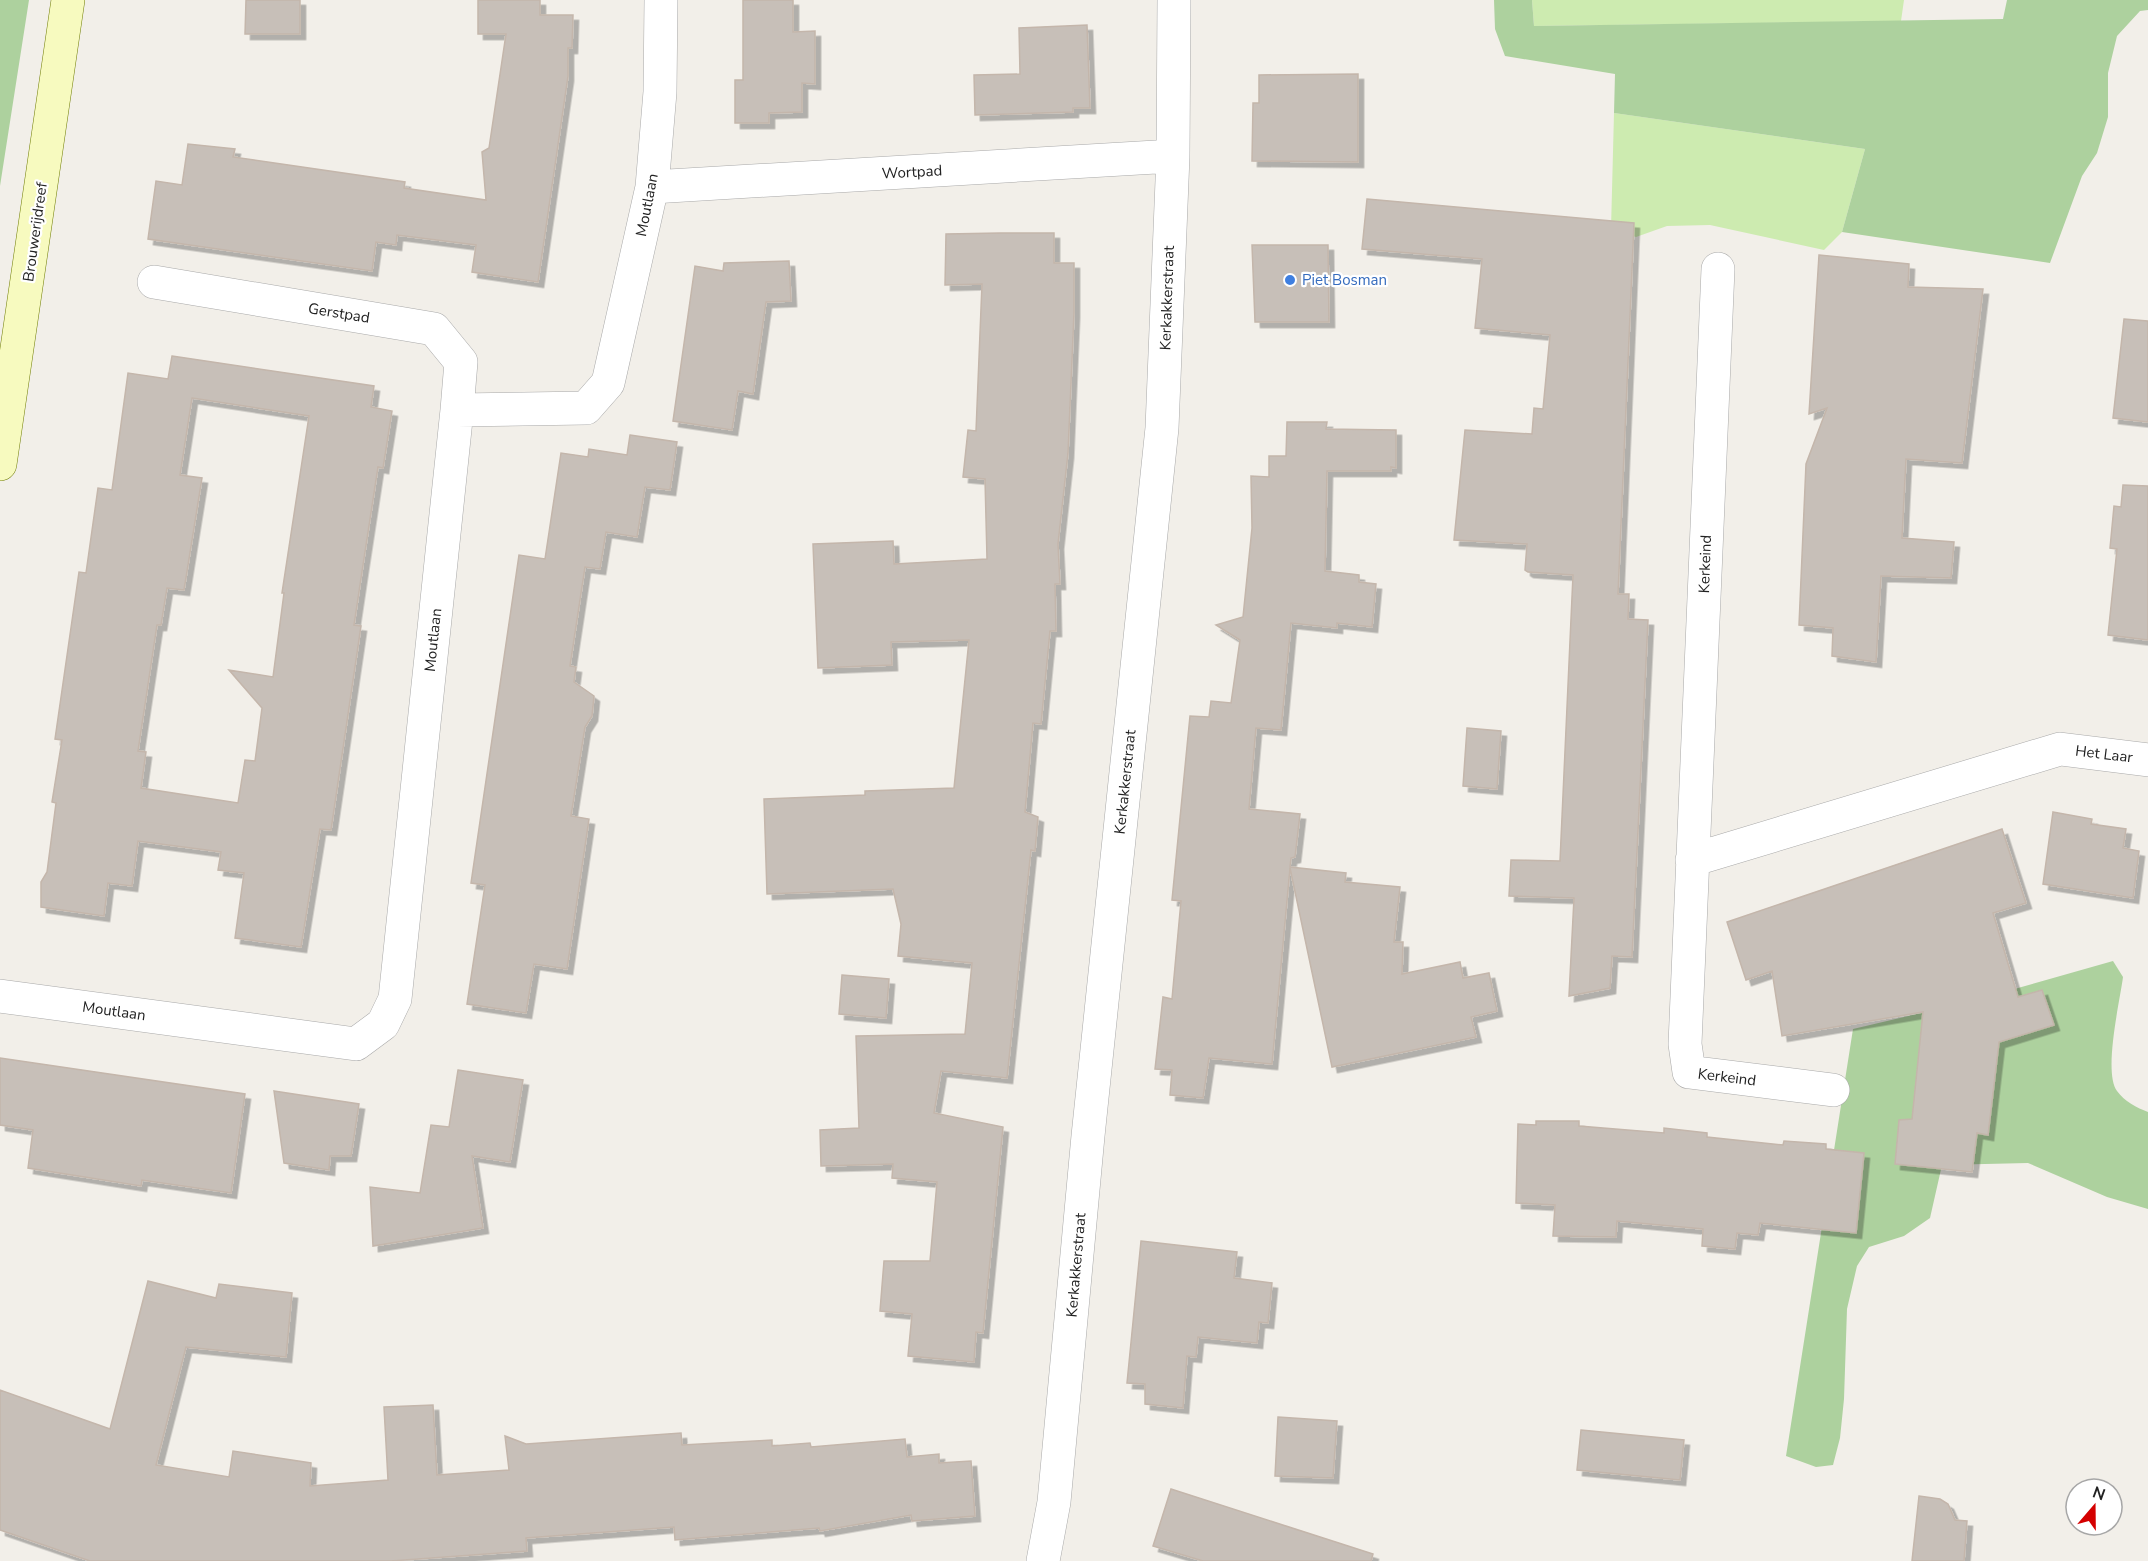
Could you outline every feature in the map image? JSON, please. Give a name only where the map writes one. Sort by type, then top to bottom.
[{"type":"street","name":"Brouwerijdreef","points":[[0,464],[68,0]]},
{"type":"street","name":"Moutlaan","points":[[0,996],[356,1044],[383,1024],[395,999],[457,410],[586,408],[608,382],[652,187],[660,92],[661,0]]},
{"type":"street","name":"Kerkakkerstraat","points":[[1043,1561],[1054,1502],[1088,1136],[1162,428],[1173,156],[1174,0]]},
{"type":"street","name":"Wortpad","points":[[652,187],[1173,156]]},
{"type":"street","name":"Kerkeind","points":[[1718,269],[1685,1044],[1689,1072],[1833,1090]]},
{"type":"street","name":"Gerstpad","points":[[154,282],[434,328],[461,362],[457,410]]},
{"type":"street","name":"Het Laar","points":[[1692,860],[2060,749],[2148,760]]},
{"type":"green space","points":[[0,0],[29,0],[0,186]]},
{"type":"green space","points":[[1494,0],[1532,0],[1534,26],[2003,19],[2007,0],[2148,0],[2148,10],[2140,11],[2117,36],[2108,73],[2108,117],[2097,153],[2082,176],[2050,263],[1842,232],[1865,149],[1614,113],[1615,74],[1505,56],[1495,29]]},
{"type":"green space","points":[[1532,0],[1904,0],[1901,21],[1534,26]]},
{"type":"green space","points":[[1614,113],[1865,149],[1842,232],[1824,250],[1710,225],[1667,226],[1636,237],[1611,229]]},
{"type":"green space","points":[[2113,961],[2123,977],[2112,1053],[2113,1082],[2123,1098],[2148,1112],[2148,1209],[2107,1197],[2028,1163],[1942,1165],[1930,1218],[1904,1236],[1869,1247],[1857,1266],[1847,1309],[1844,1399],[1840,1438],[1833,1465],[1816,1467],[1786,1456],[1853,1029],[1972,1001]]},
{"type":"building","points":[[246,0],[300,0],[300,34],[245,34]]},
{"type":"building","points":[[478,0],[540,0],[540,15],[573,15],[572,48],[568,48],[568,76],[538,282],[472,272],[476,245],[397,235],[396,245],[376,242],[372,271],[148,239],[156,181],[182,185],[188,144],[235,149],[233,157],[405,182],[404,188],[486,200],[482,152],[489,148],[506,34],[478,34]]},
{"type":"building","points":[[743,0],[793,0],[793,32],[815,31],[815,84],[802,83],[802,112],[769,113],[769,123],[735,123],[735,80],[743,80]]},
{"type":"building","points":[[1087,25],[1090,108],[1073,108],[1073,112],[975,115],[974,75],[1020,74],[1019,28]]},
{"type":"building","points":[[1358,74],[1358,162],[1252,161],[1253,103],[1259,103],[1259,75]]},
{"type":"building","points":[[1367,199],[1634,223],[1618,594],[1629,594],[1628,619],[1648,620],[1632,957],[1612,956],[1610,988],[1569,996],[1574,898],[1509,896],[1511,860],[1560,861],[1573,575],[1525,570],[1527,544],[1454,540],[1465,430],[1532,434],[1534,408],[1543,409],[1550,335],[1475,328],[1482,259],[1362,249]]},
{"type":"building","points":[[1054,233],[1054,263],[1074,263],[1074,313],[1068,453],[1058,544],[1060,584],[1055,584],[1056,631],[1050,631],[1041,724],[1033,723],[1025,812],[1038,817],[1035,851],[1031,850],[1007,1078],[941,1071],[934,1113],[1003,1127],[983,1333],[976,1332],[974,1362],[908,1356],[912,1314],[880,1311],[884,1261],[930,1261],[937,1182],[892,1178],[893,1164],[821,1166],[820,1130],[859,1128],[856,1036],[965,1034],[972,963],[898,956],[901,924],[893,889],[767,894],[764,799],[865,795],[865,791],[954,788],[969,640],[891,642],[892,665],[818,668],[813,544],[893,541],[894,564],[987,559],[985,479],[963,477],[968,430],[976,431],[982,284],[945,285],[946,234]]},
{"type":"building","name":"Piet Bosman","points":[[1252,245],[1328,245],[1329,322],[1255,322]]},
{"type":"building","points":[[1819,255],[1909,264],[1908,287],[1983,289],[1962,463],[1906,459],[1902,538],[1954,542],[1951,578],[1881,576],[1876,662],[1832,656],[1833,628],[1799,625],[1806,464],[1827,408],[1809,414]]},
{"type":"building","points":[[789,261],[791,301],[766,302],[753,394],[738,391],[732,430],[673,421],[695,266],[723,271],[724,263]]},
{"type":"building","points":[[2124,319],[2148,321],[2148,422],[2113,418]]},
{"type":"building","points":[[172,356],[374,386],[371,407],[392,411],[383,468],[378,467],[354,625],[361,626],[331,830],[320,829],[301,947],[235,938],[244,873],[218,870],[221,852],[138,841],[132,886],[108,883],[104,916],[41,907],[41,882],[47,872],[56,803],[52,802],[62,740],[55,739],[79,572],[86,573],[98,488],[112,490],[128,373],[168,379]],"holes":[[[192,398],[309,416],[282,593],[284,593],[273,677],[229,670],[262,708],[255,761],[245,760],[238,803],[141,788],[146,752],[138,751],[157,625],[161,625],[167,588],[184,590],[202,478],[180,475]]]},
{"type":"building","points":[[1287,422],[1327,422],[1326,429],[1396,430],[1396,468],[1391,467],[1391,471],[1327,471],[1325,571],[1359,575],[1359,582],[1376,584],[1372,627],[1337,623],[1337,628],[1291,623],[1281,730],[1256,728],[1249,809],[1300,814],[1295,857],[1291,858],[1290,867],[1346,873],[1345,882],[1400,887],[1394,942],[1403,942],[1402,974],[1460,962],[1463,978],[1489,973],[1497,1011],[1471,1017],[1476,1037],[1332,1067],[1290,868],[1272,1064],[1209,1058],[1203,1098],[1170,1095],[1172,1070],[1155,1069],[1163,997],[1172,999],[1181,901],[1172,900],[1190,716],[1209,717],[1211,701],[1231,703],[1240,640],[1216,625],[1243,617],[1252,528],[1251,476],[1269,477],[1269,456],[1286,456]]},
{"type":"building","points":[[630,435],[677,442],[670,490],[645,487],[637,537],[606,532],[600,569],[585,567],[570,666],[576,667],[574,682],[594,696],[592,716],[585,727],[571,816],[589,819],[567,969],[534,964],[526,1013],[467,1004],[485,885],[471,883],[519,555],[545,559],[561,453],[588,457],[589,449],[627,455]]},
{"type":"building","points":[[2123,485],[2148,486],[2148,640],[2108,635],[2117,549],[2110,548],[2114,506],[2121,507]]},
{"type":"building","points":[[1467,728],[1501,731],[1497,789],[1463,786]]},
{"type":"building","points":[[2053,812],[2092,819],[2091,824],[2126,829],[2123,848],[2139,851],[2133,898],[2043,884]]},
{"type":"building","points":[[2002,829],[2026,903],[1993,913],[2018,997],[2042,990],[2054,1025],[1999,1042],[1988,1135],[1977,1133],[1972,1172],[1895,1164],[1899,1120],[1912,1119],[1923,1012],[1782,1036],[1772,971],[1746,980],[1727,922]]},
{"type":"building","points":[[842,975],[889,979],[886,1018],[839,1014]]},
{"type":"building","points":[[0,1058],[245,1094],[231,1193],[142,1180],[141,1186],[28,1168],[33,1130],[0,1125]]},
{"type":"building","points":[[458,1070],[523,1080],[510,1162],[472,1156],[483,1228],[373,1246],[370,1187],[420,1193],[431,1125],[449,1127]]},
{"type":"building","points":[[274,1091],[359,1104],[351,1156],[330,1156],[329,1170],[284,1163]]},
{"type":"building","points":[[1536,1121],[1579,1121],[1579,1126],[1664,1133],[1664,1128],[1707,1133],[1707,1137],[1783,1145],[1784,1141],[1826,1144],[1826,1149],[1864,1153],[1856,1233],[1760,1223],[1758,1235],[1737,1233],[1735,1249],[1702,1246],[1703,1229],[1617,1221],[1616,1237],[1553,1236],[1555,1205],[1516,1203],[1518,1124],[1536,1125]]},
{"type":"building","points":[[1141,1241],[1237,1252],[1234,1278],[1272,1283],[1268,1323],[1259,1322],[1257,1343],[1198,1337],[1196,1357],[1187,1356],[1183,1408],[1145,1404],[1145,1384],[1127,1383]]},
{"type":"building","points":[[148,1281],[216,1298],[219,1284],[292,1293],[286,1357],[186,1347],[156,1465],[229,1477],[233,1451],[311,1463],[310,1486],[388,1480],[384,1407],[433,1405],[437,1475],[509,1470],[505,1436],[526,1444],[681,1433],[682,1445],[772,1440],[772,1446],[810,1443],[811,1447],[905,1439],[907,1457],[939,1454],[939,1463],[971,1461],[975,1516],[912,1521],[911,1515],[820,1531],[819,1528],[675,1540],[674,1527],[526,1538],[527,1551],[391,1561],[90,1561],[0,1530],[0,1390],[110,1429]]},
{"type":"building","points":[[1278,1417],[1337,1421],[1333,1478],[1275,1476]]},
{"type":"building","points":[[1581,1430],[1684,1440],[1680,1480],[1577,1470]]},
{"type":"building","points":[[1171,1489],[1373,1554],[1371,1561],[1203,1561],[1153,1546]]},
{"type":"building","points":[[1919,1496],[1940,1499],[1948,1504],[1955,1520],[1967,1521],[1964,1561],[1912,1561]]},
{"type":"place","name":"Piet Bosman","points":[[1290,280]]}]
